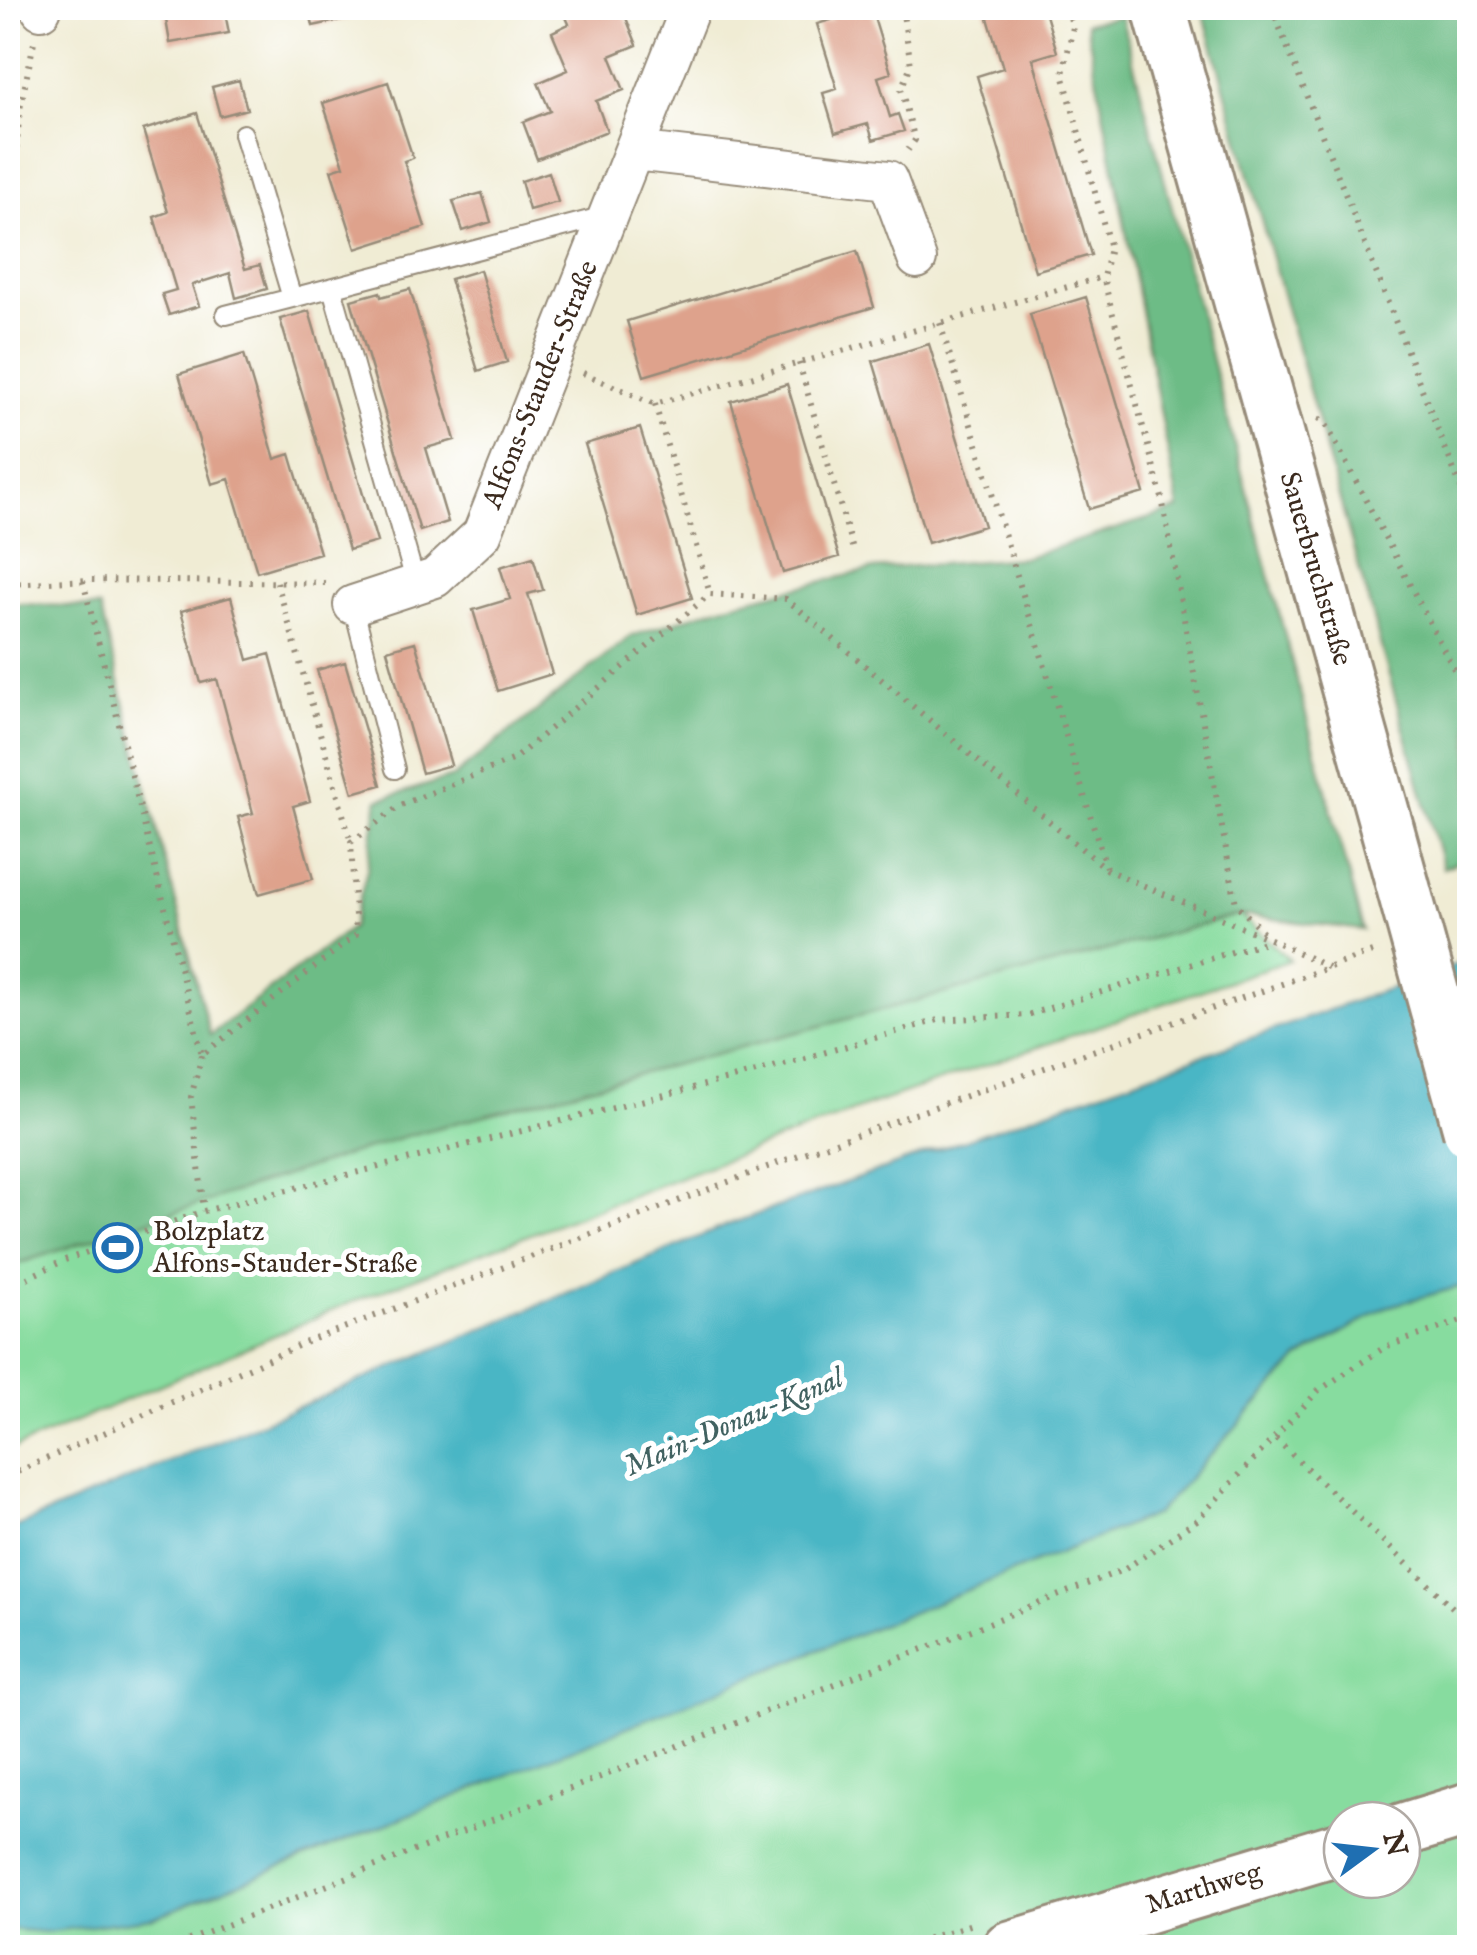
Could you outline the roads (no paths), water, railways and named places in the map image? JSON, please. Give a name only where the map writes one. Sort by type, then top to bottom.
[{"type":"street","name":"Alfons-Stauder-Straße","points":[[353,605],[436,578],[482,534],[690,8]]},
{"type":"street","name":"Sauerbruchstraße","points":[[1159,8],[1470,1130]]},
{"type":"street","points":[[634,151],[888,180],[917,259]]},
{"type":"street","points":[[1422,1824],[1470,1809]]},
{"type":"street","name":"Marthweg","points":[[1008,1948],[1322,1854]]},
{"type":"lane","points":[[243,134],[292,298]]},
{"type":"lane","points":[[226,316],[609,215]]},
{"type":"lane","points":[[332,288],[416,584]]},
{"type":"lane","points":[[353,605],[394,769]]},
{"type":"water","name":"Main-Donau-Kanal","points":[[1469,960],[1469,1284],[1386,1307],[1298,1359],[1156,1514],[153,1918],[45,1932],[8,1929],[8,1530],[727,1225]]},
{"type":"place","name":"Bolzplatz Alfons-Stauder-Straße","points":[[118,1248]]}]
